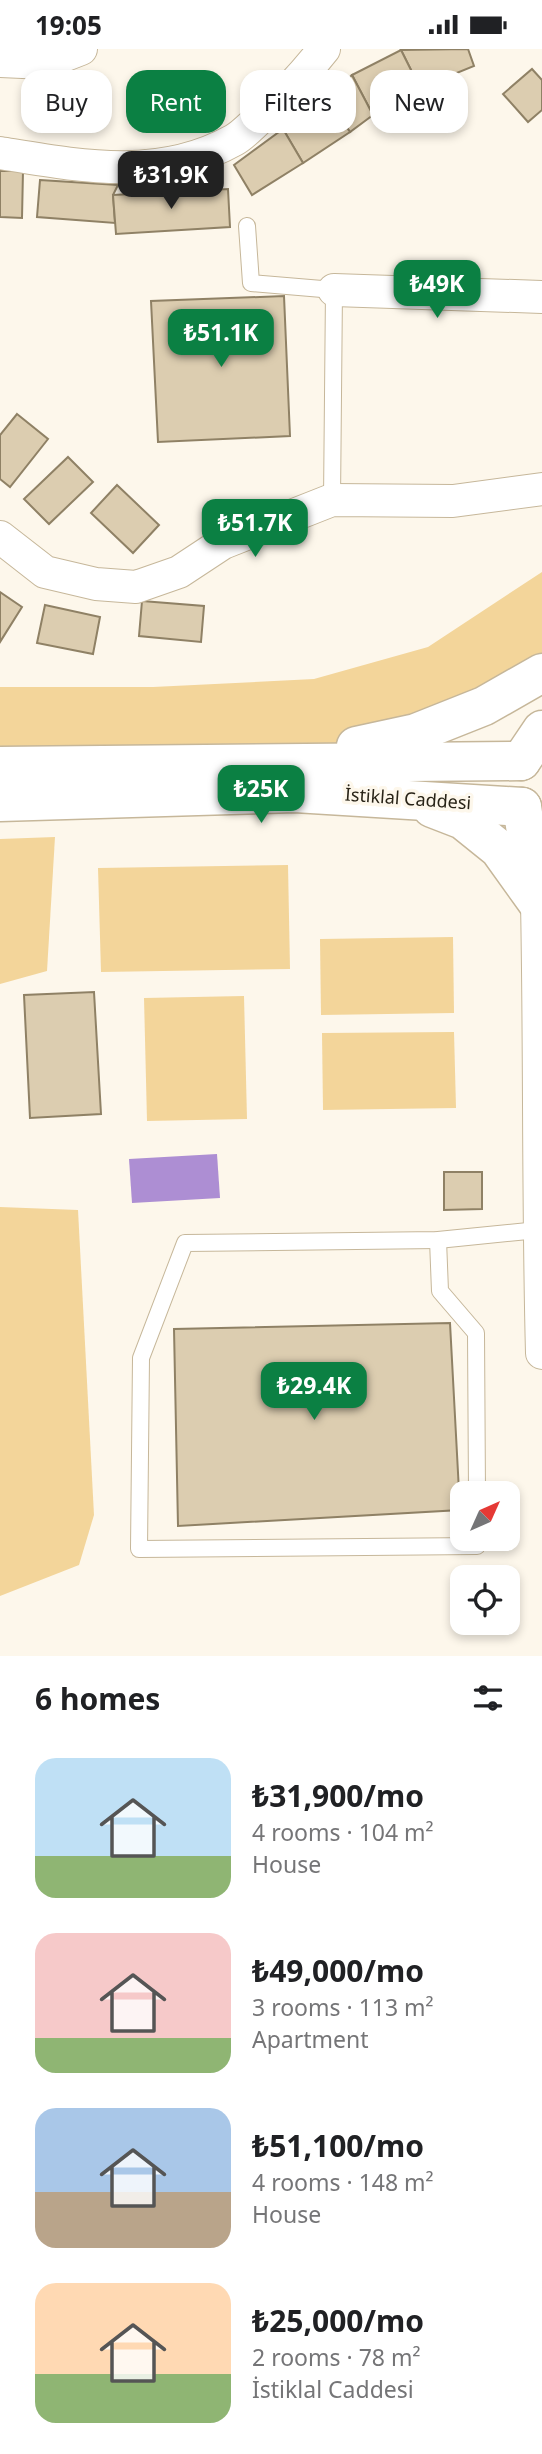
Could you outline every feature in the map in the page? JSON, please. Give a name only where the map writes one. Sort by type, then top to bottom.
[{"type":"street","points":[[0,61],[45,63],[81,49]]},
{"type":"street","points":[[0,153],[84,167],[149,167],[196,157],[237,139],[290,91],[324,49]]},
{"type":"street","points":[[334,290],[542,297]]},
{"type":"street","points":[[0,537],[45,572],[96,585],[136,587],[179,572],[223,543],[332,500],[453,501],[542,489]]},
{"type":"street","points":[[254,763],[353,747],[416,733],[484,706],[542,673]]},
{"type":"street","points":[[542,730],[532,754],[515,772],[514,784],[516,796],[532,813],[540,891],[541,1106],[538,1230],[542,1353]]},
{"type":"street","name":"İstiklal Caddesi","points":[[0,766],[254,763],[532,754]]},
{"type":"street","name":"İstiklal Caddesi","points":[[0,801],[295,793],[410,799],[532,813]]},
{"type":"street","points":[[410,799],[463,820],[481,833],[540,891]]},
{"type":"lane","points":[[247,226],[251,283],[334,290],[332,500]]},
{"type":"lane","points":[[450,1546],[139,1549],[141,1358],[185,1243],[438,1240],[538,1230]]},
{"type":"lane","points":[[438,1240],[440,1291],[476,1333],[477,1481]]},
{"type":"shaded area","points":[[542,572],[542,673],[353,747],[0,766],[0,687],[153,687],[314,679],[428,647]]},
{"type":"shaded area","points":[[55,837],[47,971],[0,984],[0,839]]},
{"type":"shaded area","points":[[288,865],[290,969],[101,972],[98,868]]},
{"type":"shaded area","points":[[453,937],[454,1013],[321,1015],[320,939]]},
{"type":"shaded area","points":[[244,996],[247,1119],[147,1121],[144,998]]},
{"type":"shaded area","points":[[454,1032],[456,1108],[323,1110],[322,1033]]},
{"type":"shaded area","points":[[217,1154],[220,1198],[132,1203],[129,1159]]},
{"type":"shaded area","points":[[0,1207],[78,1210],[94,1515],[79,1565],[0,1596]]},
{"type":"building","points":[[468,49],[474,66],[464,70],[411,70],[401,50]]},
{"type":"building","points":[[401,50],[411,70],[370,70],[370,109],[356,83],[356,73]]},
{"type":"building","points":[[532,69],[542,80],[542,110],[528,122],[503,94]]},
{"type":"building","points":[[356,83],[370,109],[370,117],[356,128]]},
{"type":"building","points":[[278,133],[285,133],[303,163],[252,195],[234,165]]},
{"type":"building","points":[[285,133],[348,133],[303,163]]},
{"type":"building","points":[[0,171],[23,171],[22,218],[0,217]]},
{"type":"building","points":[[40,180],[118,185],[113,195],[115,223],[37,217]]},
{"type":"building","points":[[228,189],[230,227],[116,234],[113,195]]},
{"type":"building","points":[[284,296],[290,436],[158,442],[151,301]]},
{"type":"building","points":[[17,414],[48,439],[10,487],[0,479],[0,435]]},
{"type":"building","points":[[68,457],[93,482],[49,524],[24,499]]},
{"type":"building","points":[[117,485],[159,525],[133,553],[91,513]]},
{"type":"building","points":[[0,592],[22,607],[0,642]]},
{"type":"building","points":[[142,601],[204,606],[201,642],[139,636]]},
{"type":"building","points":[[45,605],[100,617],[93,654],[37,643]]},
{"type":"building","points":[[94,992],[101,1114],[30,1118],[24,995]]},
{"type":"building","points":[[444,1172],[482,1172],[482,1209],[444,1210]]},
{"type":"building","points":[[450,1323],[458,1481],[450,1481],[450,1511],[178,1526],[174,1329]]}]
